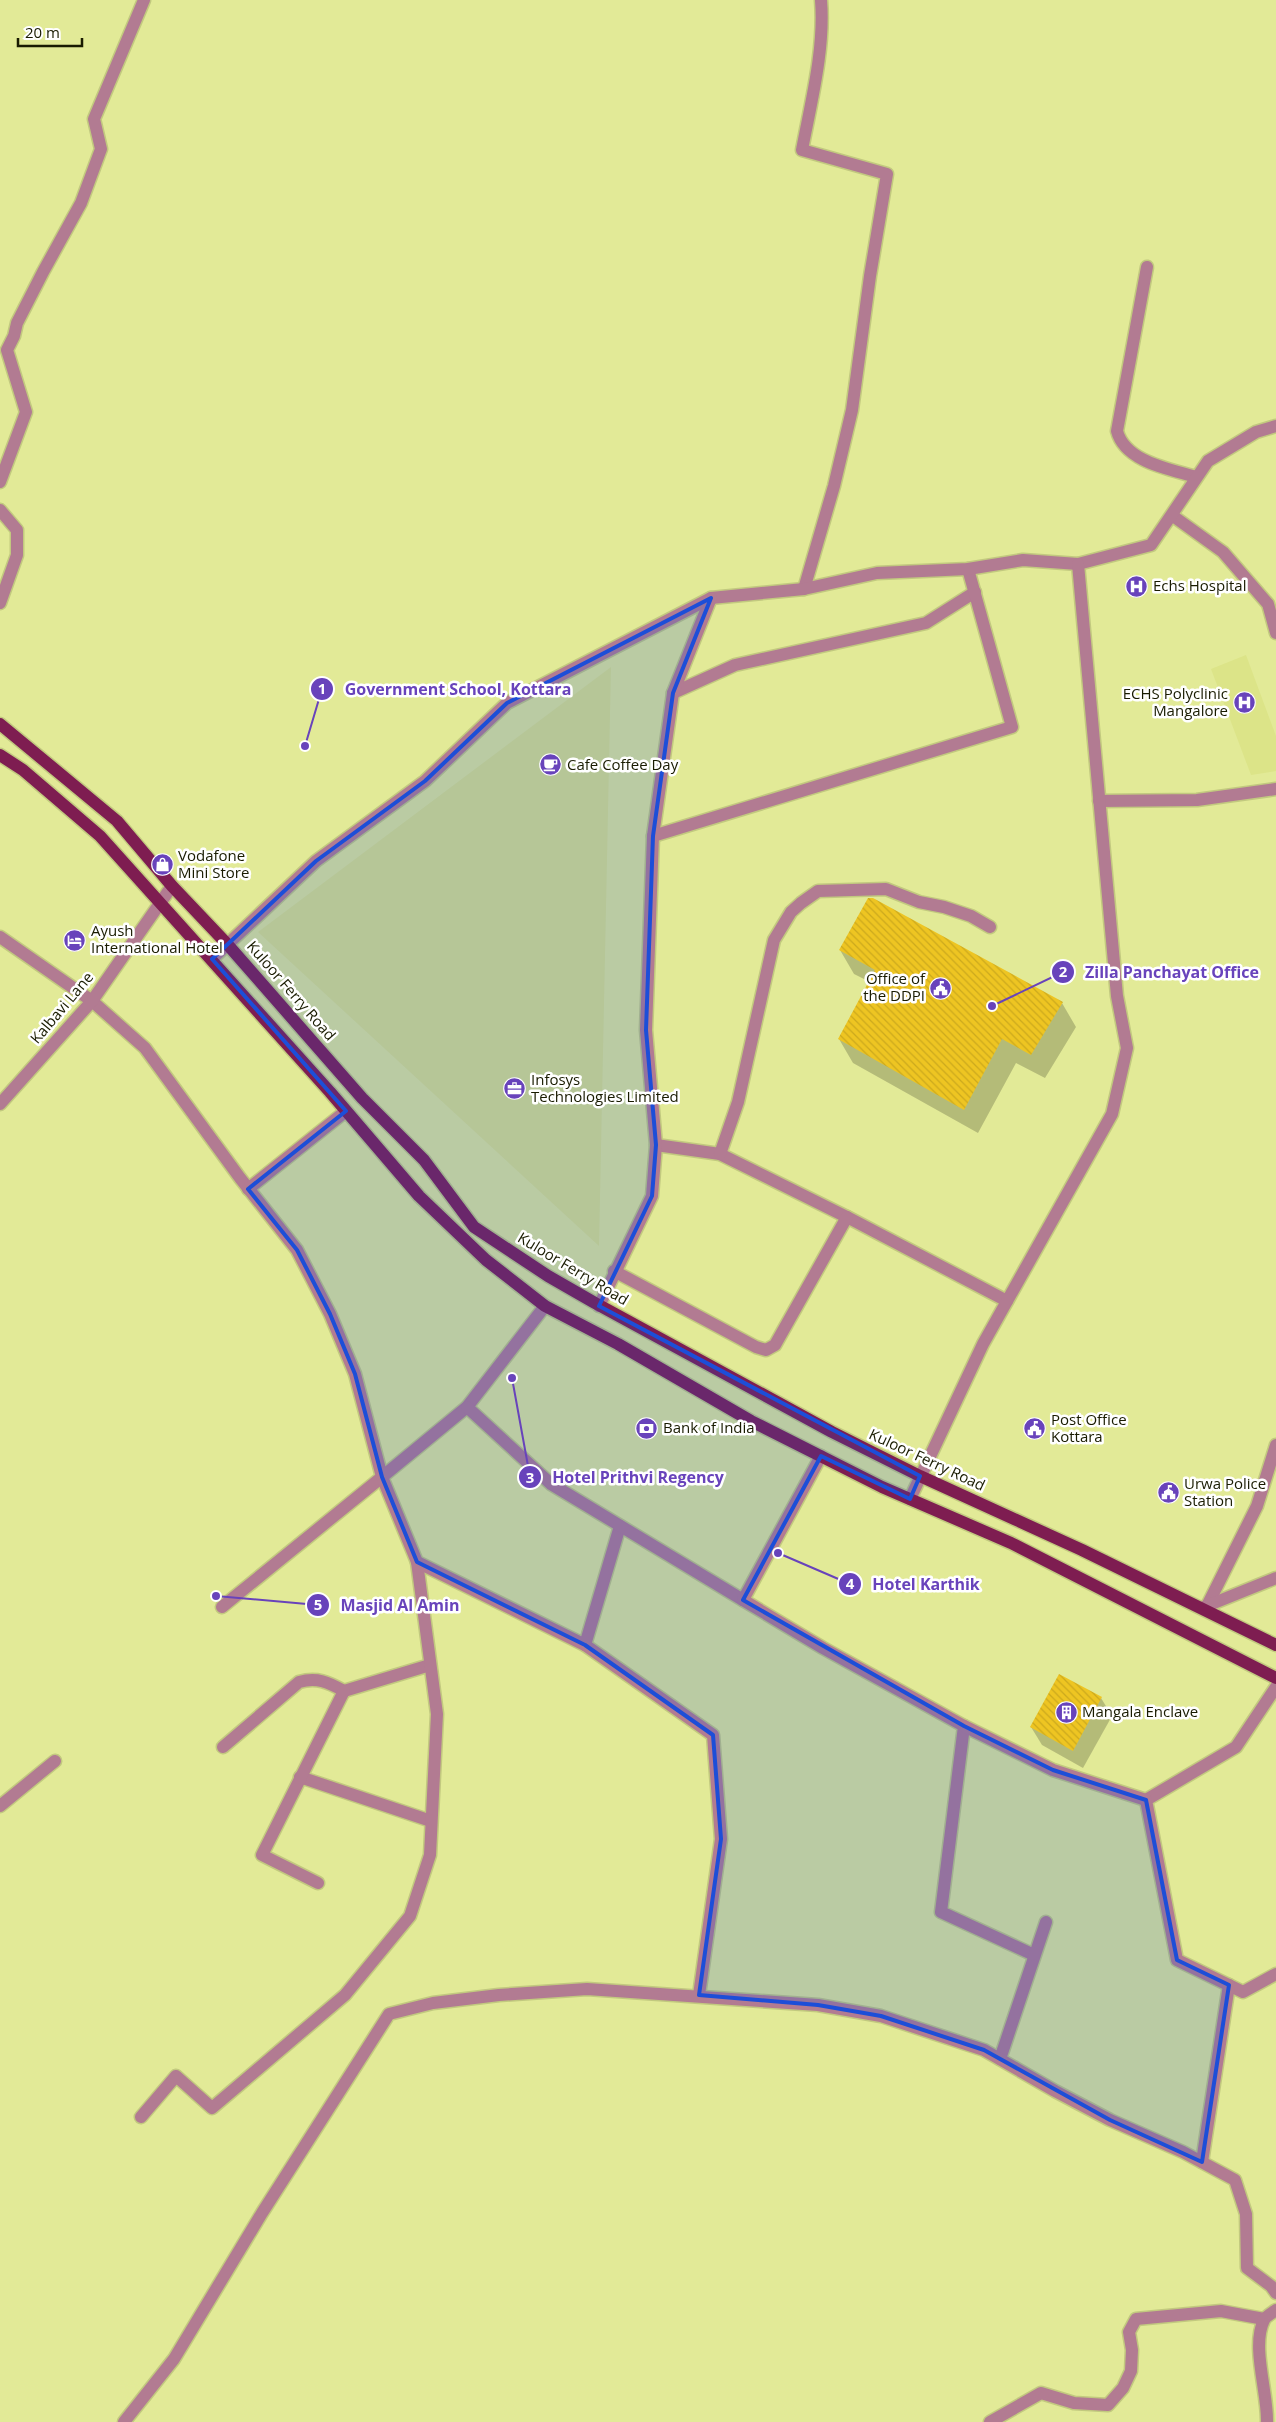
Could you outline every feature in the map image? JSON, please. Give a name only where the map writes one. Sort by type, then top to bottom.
[{"type":"main road","name":"Kuloor Ferry Road","points":[[0,724],[117,821],[172,886],[228,944],[362,1098],[424,1160],[474,1227],[548,1276],[600,1306],[832,1432],[920,1476],[1205,1606],[1276,1645]]},
{"type":"main road","points":[[0,755],[23,770],[100,836],[212,959],[419,1196],[486,1260],[545,1306],[618,1344],[751,1421],[910,1499],[1011,1543],[1276,1678]]},
{"type":"street","points":[[0,482],[26,412],[7,350],[14,336],[17,323],[38,280],[81,203],[101,149],[94,119],[144,0]]},
{"type":"street","points":[[804,589],[834,486],[852,410],[870,276],[887,174],[802,150],[814,86],[823,16],[821,0]]},
{"type":"street","points":[[1147,267],[1117,431],[1120,441],[1139,456],[1153,463],[1196,477]]},
{"type":"street","points":[[212,959],[316,861],[426,781],[507,703],[711,598],[804,589],[877,573],[968,570],[1023,560],[1078,564],[1152,545],[1208,461],[1256,432],[1276,426]]},
{"type":"street","points":[[0,510],[17,530],[17,555],[0,603]]},
{"type":"street","points":[[1173,516],[1223,552],[1272,603],[1276,633]]},
{"type":"street","points":[[910,1499],[983,1344],[1112,1114],[1127,1048],[1117,996],[1078,564]]},
{"type":"street","points":[[653,836],[1012,728],[968,570]]},
{"type":"street","points":[[673,693],[735,665],[926,623],[975,592]]},
{"type":"street","points":[[600,1306],[614,1271],[634,1235],[652,1196],[656,1145],[646,1030],[653,836],[673,693],[711,598]]},
{"type":"street","points":[[1099,801],[1197,800],[1276,789]]},
{"type":"street","name":"Kalbavi Lane","points":[[0,1104],[92,1001],[172,886]]},
{"type":"street","points":[[720,1154],[738,1102],[774,940],[791,912],[801,903],[818,890],[886,889],[919,902],[944,907],[970,916],[990,926]]},
{"type":"street","points":[[0,937],[92,1001],[145,1048],[248,1189],[297,1250],[330,1314],[355,1374],[382,1477],[417,1562],[436,1714],[430,1855],[410,1916],[345,1995],[212,2108],[176,2076],[140,2117]]},
{"type":"street","points":[[248,1189],[346,1111]]},
{"type":"street","points":[[656,1145],[720,1154],[847,1217],[1007,1301]]},
{"type":"street","points":[[614,1271],[756,1347],[766,1350],[775,1345],[847,1217]]},
{"type":"street","points":[[222,1607],[466,1407],[545,1306]]},
{"type":"street","points":[[466,1407],[551,1484],[824,1648],[964,1726],[1053,1770],[1146,1800],[1236,1747],[1276,1687]]},
{"type":"street","points":[[1205,1606],[1257,1506],[1276,1445]]},
{"type":"street","points":[[744,1600],[821,1456]]},
{"type":"street","points":[[585,1645],[620,1526]]},
{"type":"street","points":[[417,1562],[585,1645],[713,1735],[721,1839],[699,1995]]},
{"type":"street","points":[[1205,1606],[1276,1578]]},
{"type":"street","points":[[318,1883],[262,1854],[344,1691],[430,1665]]},
{"type":"street","points":[[223,1747],[299,1682],[311,1679],[328,1682],[344,1691]]},
{"type":"street","points":[[964,1726],[941,1912],[1034,1955]]},
{"type":"street","points":[[0,1806],[55,1760]]},
{"type":"street","points":[[300,1777],[431,1821]]},
{"type":"street","points":[[1146,1800],[1177,1960],[1243,1992],[1276,1974]]},
{"type":"street","points":[[1000,2059],[1046,1922]]},
{"type":"street","points":[[1202,2162],[1229,1985]]},
{"type":"street","points":[[124,2422],[174,2359],[267,2205],[388,2014],[433,2003],[498,1995],[587,1989],[699,1995],[818,2005],[881,2016],[984,2050],[1110,2120],[1202,2162],[1235,2180],[1246,2214],[1247,2268],[1271,2286],[1276,2293]]},
{"type":"street","points":[[1267,2422],[1268,2404],[1259,2344],[1264,2319],[1276,2310]]},
{"type":"street","points":[[990,2422],[1006,2418],[1040,2393],[1074,2403],[1108,2405],[1124,2388],[1131,2371],[1132,2350],[1129,2332],[1136,2319],[1221,2311],[1264,2319]]},
{"type":"highlighted area","points":[[711,598],[673,693],[653,836],[646,1030],[656,1145],[652,1196],[599,1306],[920,1476],[910,1499],[821,1456],[743,1600],[964,1726],[1053,1770],[1146,1800],[1177,1960],[1229,1985],[1202,2162],[1110,2120],[984,2050],[881,2016],[818,2005],[699,1995],[721,1839],[713,1735],[585,1645],[417,1562],[382,1477],[355,1374],[330,1314],[297,1250],[248,1189],[346,1111],[212,959],[316,861],[425,781],[507,703]]},
{"type":"shaded area","name":"ECHS Polyclinic Mangalore","points":[[1246,655],[1276,736],[1276,771],[1251,775],[1211,669]]},
{"type":"shaded area","name":"Infosys Technologies Limited","points":[[611,667],[599,1246],[258,932]]},
{"type":"building","points":[[868,898],[873,898],[1063,1002],[1031,1055],[1002,1039],[964,1110],[838,1039],[875,970],[839,950]]},
{"type":"building","name":"Mangala Enclave","points":[[1059,1674],[1102,1697],[1073,1751],[1030,1727]]},
{"type":"place","name":"Echs Hospital","points":[[1137,586]]},
{"type":"place","name":"ECHS Polyclinic Mangalore","points":[[1244,703]]},
{"type":"place","name":"Government School, Kottara","points":[[305,746]]},
{"type":"place","name":"Cafe Coffee Day","points":[[551,765]]},
{"type":"place","name":"Vodafone Mini Store","points":[[162,865]]},
{"type":"place","name":"Ayush International Hotel","points":[[75,940]]},
{"type":"place","name":"Office of the DDPI","points":[[941,988]]},
{"type":"place","name":"Zilla Panchayat Office","points":[[992,1006]]},
{"type":"place","name":"Infosys Technologies Limited","points":[[515,1089]]},
{"type":"place","name":"Hotel Prithvi Regency","points":[[512,1378]]},
{"type":"place","name":"Bank of India","points":[[647,1428]]},
{"type":"place","name":"Post Office Kottara","points":[[1035,1429]]},
{"type":"place","name":"Urwa Police Station","points":[[1168,1493]]},
{"type":"place","name":"Hotel Karthik","points":[[778,1553]]},
{"type":"place","name":"Masjid Al Amin","points":[[216,1596]]},
{"type":"place","name":"Mangala Enclave","points":[[1066,1712]]}]
